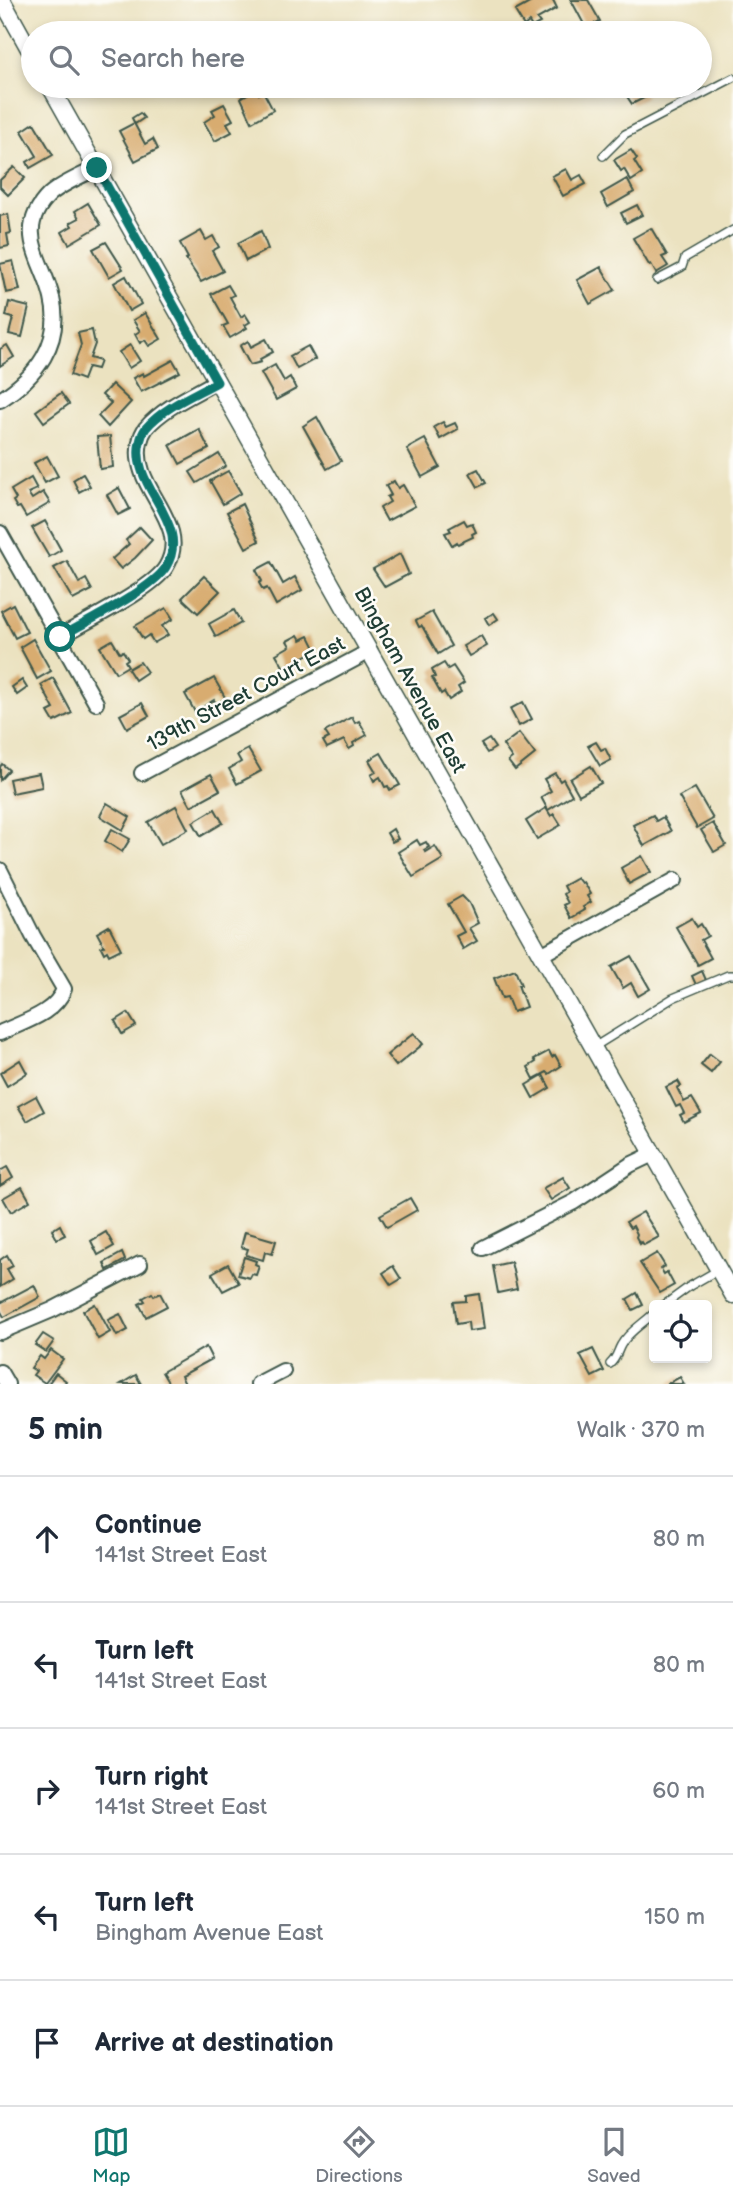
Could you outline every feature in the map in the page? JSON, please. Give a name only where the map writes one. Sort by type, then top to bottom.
[{"type":"street","points":[[2,0],[21,34]]},
{"type":"street","name":"Bingham Avenue East","points":[[57,98],[733,1295]]},
{"type":"street","points":[[0,400],[24,384],[37,368],[43,360],[54,331],[52,297],[36,260],[32,242],[38,211],[61,186],[97,168]]},
{"type":"street","points":[[60,637],[138,591],[165,569],[171,554],[171,531],[143,477],[139,445],[146,428],[166,410],[217,382]]},
{"type":"street","points":[[0,533],[96,703]]},
{"type":"street","name":"139th Street Court East","points":[[142,773],[370,652]]},
{"type":"street","points":[[0,870],[33,936],[64,989],[59,1001],[50,1009],[0,1033]]},
{"type":"street","points":[[541,955],[675,880]]},
{"type":"street","points":[[483,1248],[574,1202],[630,1165],[653,1154]]},
{"type":"street","points":[[0,1332],[52,1310],[140,1264]]},
{"type":"street","points":[[258,1384],[283,1371]]},
{"type":"street","points":[[0,1372],[7,1384]]},
{"type":"lane","points":[[712,89],[733,78]]},
{"type":"lane","points":[[603,156],[625,135],[695,98]]},
{"type":"lane","points":[[657,280],[682,267],[685,258],[733,230]]},
{"type":"lane","points":[[594,1048],[673,999],[733,975]]},
{"type":"lane","points":[[671,1300],[718,1269]]},
{"type":"lane","points":[[611,1364],[625,1340],[649,1318]]},
{"type":"building","points":[[535,0],[553,0],[557,8],[537,19],[538,21],[521,21],[515,11]]},
{"type":"building","points":[[571,0],[588,0],[600,21],[582,21]]},
{"type":"building","points":[[241,98],[267,98],[273,110],[252,122]]},
{"type":"building","points":[[628,98],[644,98],[632,104]]},
{"type":"building","points":[[224,104],[233,120],[227,123],[232,132],[215,141],[204,122],[215,115],[212,110]]},
{"type":"building","points":[[140,113],[144,118],[135,124],[132,118]]},
{"type":"building","points":[[34,123],[53,155],[30,168],[27,162],[37,156],[22,131]]},
{"type":"building","points":[[134,123],[145,144],[153,139],[158,149],[135,161],[119,131]]},
{"type":"building","points":[[631,150],[642,174],[631,181],[624,169],[621,171],[614,160]]},
{"type":"building","points":[[14,167],[25,178],[8,195],[0,187],[0,180]]},
{"type":"building","points":[[566,169],[572,180],[581,175],[586,184],[563,196],[552,176]]},
{"type":"building","points":[[627,179],[634,192],[608,207],[601,194]]},
{"type":"building","points":[[88,203],[101,225],[69,244],[62,232],[79,218],[75,211]]},
{"type":"building","points":[[637,205],[642,215],[626,223],[621,213]]},
{"type":"building","points":[[8,214],[11,233],[7,234],[9,246],[0,248],[0,216]]},
{"type":"building","points":[[651,228],[667,255],[662,257],[668,266],[656,273],[633,238]]},
{"type":"building","points":[[201,231],[206,240],[213,236],[219,247],[212,251],[223,271],[201,282],[186,259],[188,258],[180,243]]},
{"type":"building","points":[[261,231],[268,249],[246,261],[238,243]]},
{"type":"building","points":[[106,242],[123,269],[109,277],[93,249]]},
{"type":"building","points":[[13,261],[20,290],[6,293],[0,264]]},
{"type":"building","points":[[601,267],[615,290],[590,304],[577,280]]},
{"type":"building","points":[[126,276],[141,304],[129,311],[114,283]]},
{"type":"building","points":[[228,285],[234,295],[230,297],[241,317],[245,314],[250,322],[245,325],[247,328],[230,338],[223,326],[228,324],[211,294]]},
{"type":"building","points":[[9,302],[29,307],[22,337],[9,334],[13,318],[6,316]]},
{"type":"building","points":[[145,313],[161,339],[149,346],[145,340],[140,343],[135,334],[140,331],[133,320]]},
{"type":"building","points":[[92,330],[95,344],[90,358],[100,361],[97,369],[88,367],[83,380],[70,375],[81,345],[78,333]]},
{"type":"building","points":[[266,339],[273,352],[260,359],[261,362],[250,365],[240,346],[248,341],[251,347]]},
{"type":"building","points":[[7,345],[14,357],[0,366],[0,349]]},
{"type":"building","points":[[130,345],[140,361],[129,368],[119,352]]},
{"type":"building","points":[[308,346],[315,359],[297,369],[290,356]]},
{"type":"building","points":[[173,360],[180,372],[141,392],[133,378],[143,373],[144,376]]},
{"type":"building","points":[[275,365],[284,381],[290,377],[296,389],[276,400],[261,373]]},
{"type":"building","points":[[112,384],[131,402],[108,427],[98,416],[111,403],[102,395]]},
{"type":"building","points":[[61,393],[69,404],[44,422],[36,411]]},
{"type":"building","points":[[317,417],[341,461],[327,469],[303,426]]},
{"type":"building","points":[[443,422],[446,427],[455,423],[458,429],[440,439],[434,427]]},
{"type":"building","points":[[199,429],[209,449],[180,464],[170,445]]},
{"type":"building","points":[[110,436],[113,467],[100,469],[97,437]]},
{"type":"building","points":[[425,439],[440,467],[422,477],[407,449]]},
{"type":"building","points":[[219,454],[226,466],[197,483],[190,472]]},
{"type":"building","points":[[47,456],[58,476],[45,483],[34,463]]},
{"type":"building","points":[[478,469],[486,483],[478,487],[470,473]]},
{"type":"building","points":[[228,471],[241,493],[223,504],[210,481]]},
{"type":"building","points":[[83,474],[90,486],[79,492],[73,480]]},
{"type":"building","points":[[31,478],[37,489],[28,493],[32,499],[43,492],[50,503],[26,517],[13,501],[16,499],[11,490]]},
{"type":"building","points":[[394,481],[398,488],[403,485],[415,506],[387,521],[380,508],[390,502],[387,497],[391,495],[386,486]]},
{"type":"building","points":[[119,488],[130,509],[118,515],[107,495]]},
{"type":"building","points":[[242,504],[259,541],[246,548],[227,512]]},
{"type":"building","points":[[464,520],[467,525],[472,523],[476,532],[472,534],[473,537],[452,545],[445,533]]},
{"type":"building","points":[[45,521],[61,550],[49,557],[32,528]]},
{"type":"building","points":[[140,527],[152,540],[121,569],[112,559],[129,544],[126,540]]},
{"type":"building","points":[[400,554],[409,574],[385,587],[373,569]]},
{"type":"building","points":[[67,561],[79,583],[86,579],[92,590],[73,600],[54,568]]},
{"type":"building","points":[[271,562],[283,584],[295,577],[302,590],[276,605],[267,588],[263,590],[259,583],[262,581],[256,570]]},
{"type":"building","points":[[204,576],[220,591],[198,613],[182,598]]},
{"type":"building","points":[[13,604],[27,632],[15,638],[1,611]]},
{"type":"building","points":[[166,608],[173,619],[162,626],[168,635],[154,643],[149,635],[143,639],[135,626]]},
{"type":"building","points":[[234,610],[241,623],[216,637],[209,624]]},
{"type":"building","points":[[432,612],[451,646],[438,654],[422,626],[419,627],[416,621]]},
{"type":"building","points":[[494,613],[498,619],[489,625],[485,618]]},
{"type":"building","points":[[298,635],[301,640],[309,636],[316,650],[284,668],[276,654],[290,646],[287,641]]},
{"type":"building","points":[[481,636],[487,646],[469,656],[463,646]]},
{"type":"building","points":[[33,639],[51,671],[37,679],[20,647]]},
{"type":"building","points":[[112,640],[120,653],[123,651],[128,659],[125,661],[128,666],[116,673],[100,647]]},
{"type":"building","points":[[140,662],[147,672],[135,680],[128,669]]},
{"type":"building","points":[[444,663],[448,669],[453,666],[464,683],[458,687],[461,692],[449,700],[444,692],[441,694],[432,678],[435,677],[432,670]]},
{"type":"building","points":[[53,678],[72,713],[54,722],[48,712],[54,709],[41,685]]},
{"type":"building","points":[[214,678],[226,699],[216,704],[214,700],[195,712],[185,694]]},
{"type":"building","points":[[22,680],[27,688],[17,695],[12,687]]},
{"type":"building","points":[[523,702],[532,719],[519,726],[510,709]]},
{"type":"building","points":[[142,703],[149,716],[127,728],[120,715]]},
{"type":"building","points":[[352,717],[355,723],[359,721],[367,735],[353,743],[354,746],[349,749],[344,740],[327,748],[323,741],[329,738],[325,732]]},
{"type":"building","points":[[519,733],[535,754],[515,770],[508,761],[512,758],[503,745]]},
{"type":"building","points":[[489,739],[495,748],[487,753],[481,744]]},
{"type":"building","points":[[596,742],[601,750],[605,748],[611,760],[600,766],[588,746]]},
{"type":"building","points":[[248,749],[261,771],[237,784],[229,769],[241,762],[237,755]]},
{"type":"building","points":[[381,753],[400,785],[390,790],[388,786],[385,787],[380,777],[374,781],[371,775],[376,772],[369,760]]},
{"type":"building","points":[[2,764],[9,770],[0,780],[0,767]]},
{"type":"building","points":[[591,766],[601,783],[579,795],[570,779]]},
{"type":"building","points":[[39,773],[42,787],[12,793],[9,779]]},
{"type":"building","points":[[555,773],[560,781],[563,779],[572,795],[548,810],[541,797],[551,791],[544,779]]},
{"type":"building","points":[[211,774],[220,790],[191,806],[182,790]]},
{"type":"building","points":[[695,788],[713,819],[697,828],[679,797]]},
{"type":"building","points":[[107,803],[130,817],[123,830],[100,816]]},
{"type":"building","points":[[176,806],[188,829],[161,844],[148,822]]},
{"type":"building","points":[[546,808],[561,825],[537,839],[526,821]]},
{"type":"building","points":[[215,809],[223,823],[201,836],[193,822]]},
{"type":"building","points":[[653,815],[656,821],[663,817],[671,831],[644,846],[633,825]]},
{"type":"building","points":[[713,823],[726,845],[714,852],[701,830]]},
{"type":"building","points":[[112,829],[130,839],[122,852],[105,841]]},
{"type":"building","points":[[393,829],[398,839],[392,842],[387,833]]},
{"type":"building","points":[[417,840],[420,845],[426,842],[429,847],[425,852],[435,846],[443,859],[413,877],[398,852]]},
{"type":"building","points":[[642,856],[651,872],[629,884],[621,868]]},
{"type":"building","points":[[577,878],[583,882],[590,894],[587,896],[591,902],[583,907],[585,910],[571,918],[564,905],[568,903],[563,894],[566,892],[563,886]]},
{"type":"building","points":[[462,896],[469,903],[478,923],[469,928],[477,941],[463,949],[456,936],[464,932],[448,904]]},
{"type":"building","points":[[692,918],[697,927],[701,924],[708,936],[701,940],[711,958],[698,965],[676,927]]},
{"type":"building","points":[[109,926],[121,949],[109,955],[107,951],[104,953],[101,947],[104,946],[97,933]]},
{"type":"building","points":[[631,956],[650,989],[638,996],[631,983],[623,988],[611,967]]},
{"type":"building","points":[[515,970],[526,1007],[513,1012],[507,997],[502,998],[494,978]]},
{"type":"building","points":[[702,971],[706,980],[696,985],[692,976]]},
{"type":"building","points":[[128,1013],[136,1026],[122,1034],[115,1021]]},
{"type":"building","points":[[414,1033],[423,1044],[396,1066],[387,1055]]},
{"type":"building","points":[[549,1051],[552,1057],[555,1055],[561,1066],[534,1079],[528,1067],[536,1062],[534,1059]]},
{"type":"building","points":[[710,1054],[720,1062],[711,1073],[701,1065]]},
{"type":"building","points":[[20,1060],[27,1073],[7,1086],[0,1073]]},
{"type":"building","points":[[543,1075],[550,1088],[533,1098],[526,1085]]},
{"type":"building","points":[[678,1081],[681,1086],[677,1088],[684,1102],[692,1098],[701,1113],[684,1122],[680,1115],[684,1113],[680,1105],[676,1107],[666,1087]]},
{"type":"building","points":[[36,1096],[44,1111],[27,1121],[18,1106]]},
{"type":"building","points":[[7,1167],[13,1178],[0,1186],[0,1171]]},
{"type":"building","points":[[563,1177],[570,1188],[551,1200],[543,1188]]},
{"type":"building","points":[[22,1187],[30,1201],[11,1212],[3,1198]]},
{"type":"building","points":[[410,1198],[417,1210],[387,1227],[380,1215]]},
{"type":"building","points":[[643,1212],[659,1237],[644,1245],[642,1242],[640,1244],[633,1226],[630,1228],[626,1222]]},
{"type":"building","points":[[60,1225],[65,1235],[57,1239],[52,1230]]},
{"type":"building","points":[[106,1232],[114,1246],[98,1255],[91,1241]]},
{"type":"building","points":[[245,1232],[276,1241],[272,1254],[265,1252],[263,1260],[246,1255],[248,1249],[241,1247]]},
{"type":"building","points":[[122,1253],[125,1260],[107,1270],[104,1263]]},
{"type":"building","points":[[657,1253],[665,1266],[661,1269],[664,1274],[667,1272],[674,1285],[660,1293],[640,1263]]},
{"type":"building","points":[[7,1255],[13,1266],[7,1269],[13,1279],[0,1287],[0,1260]]},
{"type":"building","points":[[244,1257],[256,1261],[255,1264],[259,1266],[256,1275],[252,1274],[250,1278],[238,1275]]},
{"type":"building","points":[[511,1262],[517,1289],[498,1293],[493,1266]]},
{"type":"building","points":[[228,1264],[239,1283],[223,1291],[212,1273]]},
{"type":"building","points":[[393,1266],[401,1279],[391,1285],[383,1273]]},
{"type":"building","points":[[34,1285],[40,1297],[4,1317],[0,1303]]},
{"type":"building","points":[[152,1293],[154,1296],[160,1293],[167,1306],[146,1317],[139,1304]]},
{"type":"building","points":[[637,1293],[643,1305],[633,1310],[627,1299]]},
{"type":"building","points":[[479,1294],[484,1329],[469,1331],[468,1322],[456,1324],[453,1302],[466,1301],[466,1296]]},
{"type":"building","points":[[95,1304],[110,1332],[98,1339],[83,1311]]},
{"type":"building","points":[[120,1314],[128,1330],[117,1336],[108,1320]]},
{"type":"building","points":[[43,1334],[54,1341],[46,1352],[35,1345]]},
{"type":"building","points":[[206,1347],[212,1359],[181,1376],[185,1384],[169,1384],[162,1372]]},
{"type":"building","points":[[593,1349],[604,1371],[592,1377],[580,1355]]},
{"type":"building","points":[[51,1350],[63,1359],[45,1383],[33,1375],[36,1371],[31,1368],[40,1356],[44,1359]]},
{"type":"building","points":[[56,1373],[66,1381],[64,1384],[48,1384]]},
{"type":"building","points":[[136,1375],[141,1384],[121,1384]]},
{"type":"building","points":[[680,1377],[684,1384],[667,1384]]},
{"type":"route","points":[[60,637],[151,583],[165,569],[173,539],[165,516],[143,477],[139,445],[146,428],[166,410],[217,382],[97,168]]}]
